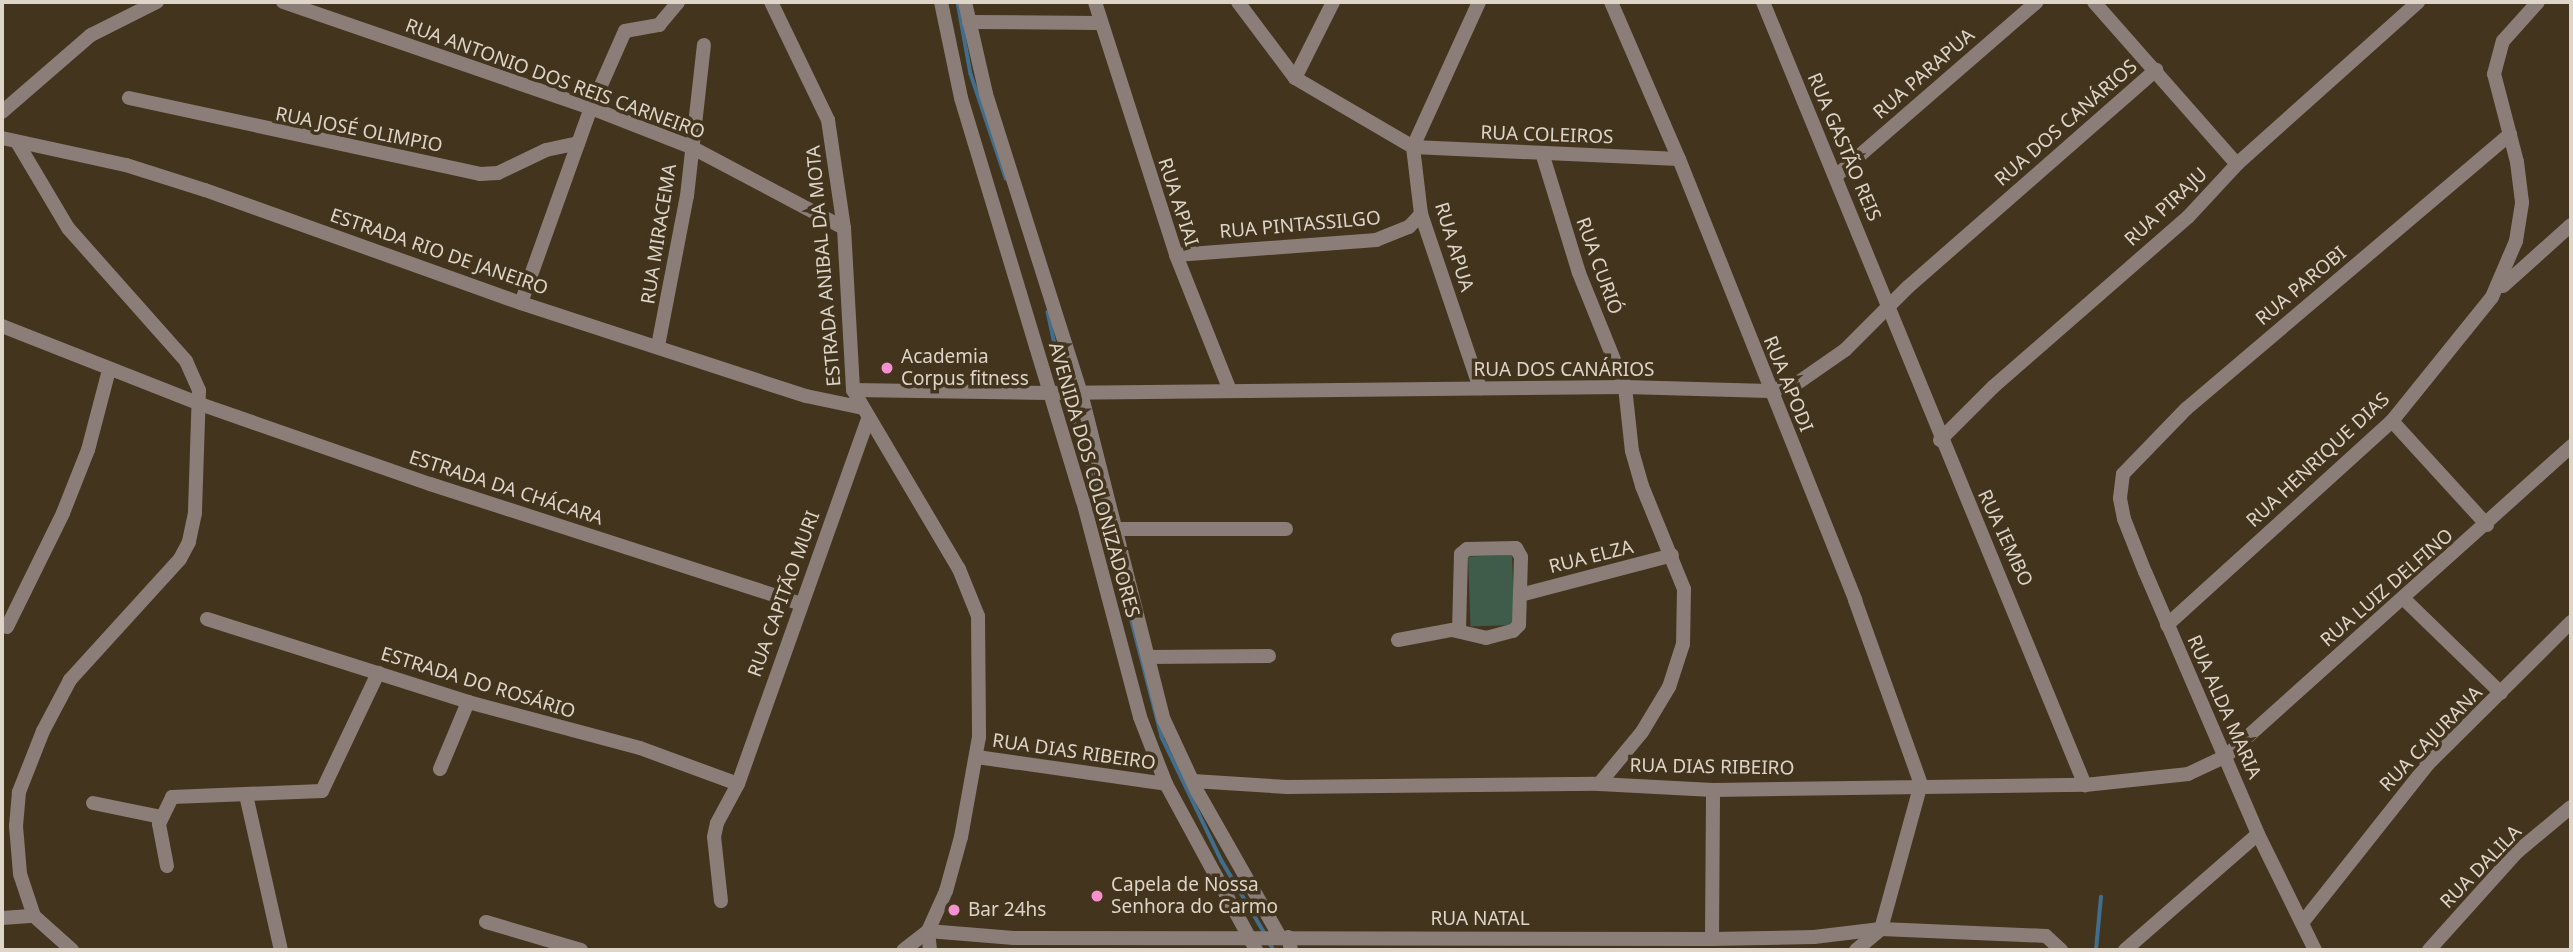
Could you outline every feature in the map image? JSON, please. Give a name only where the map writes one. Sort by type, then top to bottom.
[{"type":"street","points":[[2,112],[91,35],[157,2]]},
{"type":"street","name":"RUA ANTONIO DOS REIS CARNEIRO","points":[[283,2],[591,108],[691,148],[844,228]]},
{"type":"street","points":[[521,303],[591,108],[625,32],[659,25],[678,2]]},
{"type":"street","name":"ESTRADA ANIBAL DA MOTA","points":[[771,2],[828,120],[844,228],[853,390],[971,592],[979,640],[977,757],[949,880],[928,931],[904,950]]},
{"type":"street","name":"AVENIDA DOS COLONIZADORES","points":[[941,2],[961,98],[1008,244],[1083,501],[1140,717],[1166,784],[1254,942]]},
{"type":"street","name":"AVENIDA DOS COLONIZADORES","points":[[965,2],[986,94],[1115,529],[1164,720],[1193,781],[1283,940]]},
{"type":"street","name":"RUA APIAI","points":[[1094,2],[1098,23],[1176,255],[1230,391]]},
{"type":"street","points":[[1238,2],[1295,78],[1413,147],[1479,2]]},
{"type":"street","points":[[1295,78],[1333,2]]},
{"type":"street","name":"RUA APODI","points":[[1611,2],[1679,159],[1769,391],[1855,600],[1921,784]]},
{"type":"street","name":"RUA GASTÃO REIS","points":[[1763,2],[1837,175],[1888,308]]},
{"type":"street","name":"RUA PARAPUA","points":[[1837,175],[2037,2]]},
{"type":"street","points":[[2094,2],[2237,164]]},
{"type":"street","name":"RUA PIRAJU","points":[[1940,440],[2003,378],[2188,217],[2237,164],[2418,2]]},
{"type":"street","name":"RUA HENRIQUE DIAS","points":[[2167,625],[2392,421],[2492,297],[2520,226],[2522,202],[2510,134],[2494,74],[2497,59],[2517,21],[2538,2]]},
{"type":"street","points":[[969,22],[1098,23]]},
{"type":"street","name":"RUA MIRACEMA","points":[[658,346],[684,222],[704,45]]},
{"type":"street","name":"RUA DOS CANÁRIOS","points":[[853,390],[1076,393],[1625,387],[1769,391],[1815,372],[2156,70]]},
{"type":"street","name":"RUA JOSÉ OLIMPIO","points":[[129,98],[239,126],[342,142],[480,174],[498,173],[546,150],[578,143]]},
{"type":"street","name":"RUA PAROBI","points":[[2123,474],[2186,409],[2510,134]]},
{"type":"street","name":"ESTRADA RIO DE JANEIRO","points":[[2,138],[126,165],[205,190],[521,303],[866,413]]},
{"type":"street","points":[[17,142],[68,228],[186,361],[200,390],[195,513],[189,542],[180,559],[70,680],[43,731],[19,792],[16,826],[20,874],[34,916],[72,950]]},
{"type":"street","name":"RUA COLEIROS","points":[[1413,147],[1543,156],[1679,159]]},
{"type":"street","name":"RUA APUA","points":[[1413,147],[1421,214],[1480,388]]},
{"type":"street","name":"RUA CURIÓ","points":[[1543,156],[1579,274],[1625,387],[1632,452],[1672,555],[1686,605],[1678,665],[1642,732],[1599,784]]},
{"type":"street","name":"RUA PINTASSILGO","points":[[1176,255],[1376,240],[1401,231],[1421,214]]},
{"type":"street","points":[[2492,297],[2571,225]]},
{"type":"street","name":"RUA IEMBO","points":[[1888,308],[1940,440],[2014,603],[2085,785]]},
{"type":"street","points":[[2,326],[200,404]]},
{"type":"street","points":[[7,627],[68,500],[88,450],[109,370]]},
{"type":"street","name":"ESTRADA DA CHÁCARA","points":[[200,404],[430,484],[801,604]]},
{"type":"street","name":"RUA CAPITÃO MURI","points":[[721,901],[714,837],[738,784],[866,413]]},
{"type":"street","points":[[2392,421],[2487,525]]},
{"type":"street","name":"RUA LUIZ DELFINO","points":[[2227,756],[2487,525],[2571,446]]},
{"type":"street","name":"RUA ALDA MARIA","points":[[2123,474],[2120,498],[2124,519],[2258,834],[2315,950]]},
{"type":"street","points":[[1115,529],[1286,529]]},
{"type":"street","name":"RUA ELZA","points":[[1398,640],[1460,631],[1486,638],[1513,631],[1519,625],[1521,557],[1516,548],[1467,549],[1460,563],[1460,631]]},
{"type":"street","name":"RUA ELZA","points":[[1520,595],[1672,555]]},
{"type":"street","points":[[2404,599],[2501,694]]},
{"type":"street","name":"ESTRADA DO ROSÁRIO","points":[[207,619],[468,702],[640,748],[738,784]]},
{"type":"street","name":"RUA CAJURANA","points":[[2302,923],[2420,773],[2571,622]]},
{"type":"street","points":[[1148,657],[1269,656]]},
{"type":"street","points":[[167,866],[161,817],[167,803],[179,795],[322,791],[378,673]]},
{"type":"street","points":[[440,769],[468,702]]},
{"type":"street","name":"RUA DIAS RIBEIRO","points":[[1193,781],[1287,787],[1599,784],[1713,790],[1921,784],[2085,785],[2188,774],[2227,756]]},
{"type":"street","name":"RUA DIAS RIBEIRO","points":[[977,757],[1166,784]]},
{"type":"street","points":[[1856,950],[1881,929],[1921,784]]},
{"type":"street","points":[[1712,939],[1713,790]]},
{"type":"street","points":[[246,794],[281,950]]},
{"type":"street","points":[[93,803],[161,817]]},
{"type":"street","name":"RUA DALILA","points":[[2429,950],[2517,852],[2569,814]]},
{"type":"street","points":[[2125,950],[2258,834]]},
{"type":"street","points":[[2,918],[34,916]]},
{"type":"street","points":[[486,922],[581,950]]},
{"type":"street","name":"RUA NATAL","points":[[928,931],[1014,938],[1254,942],[1814,937],[1881,929],[2046,936],[2061,950]]},
{"type":"street","points":[[928,931],[930,950]]},
{"type":"green space","points":[[1512,555],[1514,625],[1470,626],[1468,557]]},
{"type":"waterway","points":[[958,2],[971,74],[1006,178]]},
{"type":"waterway","points":[[1048,312],[1065,390]]},
{"type":"waterway","points":[[1067,398],[1103,510],[1162,737],[1222,861],[1266,935]]},
{"type":"waterway","points":[[2096,950],[2101,897]]},
{"type":"waterway","points":[[1269,942],[1274,950]]},
{"type":"place","name":"Academia Corpus fitness","points":[[887,368]]},
{"type":"place","name":"Capela de Nossa Senhora do Carmo","points":[[1097,896]]},
{"type":"place","name":"Bar 24hs","points":[[954,910]]}]
